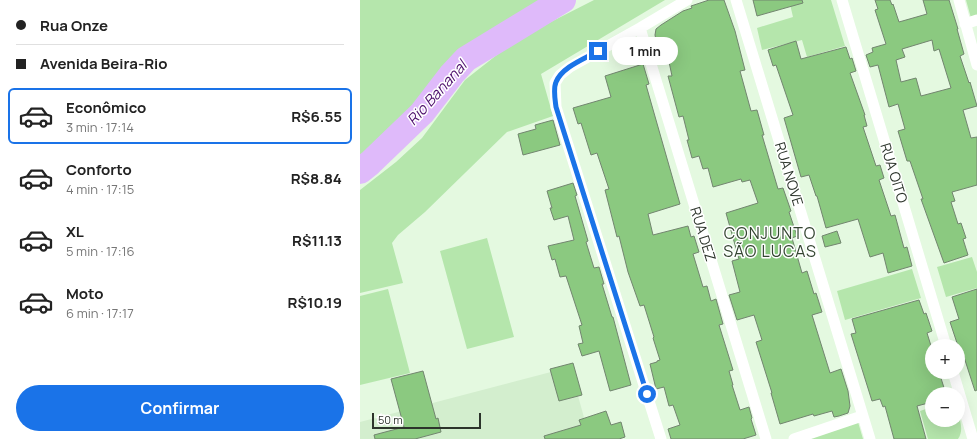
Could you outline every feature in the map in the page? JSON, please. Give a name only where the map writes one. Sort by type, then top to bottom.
[{"type":"street","points":[[661,439],[556,107],[555,83],[560,75],[570,67],[687,0]]},
{"type":"street","name":"RUA NOVE","points":[[736,0],[870,439]]},
{"type":"street","name":"RUA OITO","points":[[842,0],[944,339]]},
{"type":"street","points":[[959,0],[977,65]]},
{"type":"street","points":[[965,24],[977,20]]},
{"type":"street","name":"RUA DEZ","points":[[640,28],[766,439]]},
{"type":"street","points":[[955,379],[973,439]]},
{"type":"street","points":[[794,439],[862,416]]},
{"type":"shaded area","points":[[570,367],[590,439],[360,439],[360,422]]},
{"type":"green space","points":[[360,0],[544,0],[467,44],[412,107],[360,156]]},
{"type":"green space","points":[[594,0],[665,0],[541,74],[553,116],[507,132],[425,212],[398,235],[392,243],[403,283],[360,293],[360,190],[396,162],[422,138],[465,80],[498,54],[535,30]]},
{"type":"green space","points":[[789,0],[831,0],[845,46],[807,57],[802,40],[762,50],[757,28],[793,17]]},
{"type":"green space","points":[[966,0],[977,0],[977,16],[971,18]]},
{"type":"green space","points":[[487,238],[514,337],[467,349],[440,251]]},
{"type":"green space","points":[[972,257],[977,272],[977,288],[946,297],[937,267]]},
{"type":"green space","points":[[912,269],[921,298],[845,320],[837,291]]},
{"type":"green space","points":[[388,289],[410,373],[360,385],[360,296]]},
{"type":"green space","points":[[925,409],[925,427],[961,427],[961,432],[958,439],[928,439],[920,411]]},
{"type":"green space","points":[[858,422],[863,439],[807,439]]},
{"type":"building","points":[[709,0],[724,0],[735,31],[745,70],[740,71],[751,111],[757,110],[764,135],[762,135],[778,189],[783,188],[791,211],[789,212],[797,236],[792,238],[802,273],[807,271],[814,294],[816,293],[822,312],[812,315],[830,373],[841,369],[848,391],[850,406],[848,413],[839,416],[834,417],[832,411],[814,416],[813,414],[780,424],[756,342],[762,340],[754,315],[737,320],[729,295],[740,292],[732,261],[739,259],[726,213],[758,203],[750,180],[742,182],[741,179],[713,187],[708,168],[703,169],[699,156],[692,158],[683,116],[679,117],[668,76],[672,76],[665,43],[657,45],[655,35],[656,29],[661,25],[683,11],[692,8],[691,6]]},
{"type":"building","points":[[753,0],[802,0],[803,3],[757,16]]},
{"type":"building","points":[[875,0],[890,0],[892,5],[893,4],[899,22],[927,14],[923,0],[949,0],[958,29],[964,54],[960,56],[977,106],[963,110],[971,138],[977,137],[977,185],[952,192],[955,201],[951,202],[958,224],[961,223],[966,238],[963,239],[968,255],[944,263],[921,199],[923,199],[910,161],[907,161],[898,131],[905,129],[898,104],[889,107],[878,65],[870,67],[866,55],[873,52],[872,48],[886,44],[875,10],[878,9]],"holes":[[[932,40],[934,51],[939,49],[951,88],[921,96],[916,78],[901,82],[896,60],[905,57],[902,49]]]},
{"type":"building","points":[[796,41],[801,59],[846,47],[850,59],[852,58],[856,71],[850,73],[865,115],[867,126],[863,127],[876,166],[880,165],[884,178],[879,180],[891,216],[895,215],[904,248],[907,247],[912,266],[888,273],[883,253],[870,257],[858,219],[826,228],[817,196],[809,175],[801,177],[784,118],[793,115],[776,65],[773,66],[768,50]]},
{"type":"building","points":[[643,64],[649,84],[646,85],[680,204],[648,214],[653,235],[688,226],[691,237],[694,236],[699,252],[693,254],[703,287],[707,286],[711,301],[716,299],[723,324],[719,325],[733,370],[729,371],[732,385],[740,410],[749,407],[752,418],[751,419],[756,435],[743,439],[671,439],[668,429],[680,425],[673,405],[669,406],[664,387],[656,389],[650,364],[660,360],[653,338],[654,337],[644,305],[640,306],[628,272],[619,236],[617,237],[605,190],[609,189],[597,153],[591,155],[581,123],[578,124],[573,108],[611,97],[605,76]]},
{"type":"building","points":[[553,120],[560,145],[523,155],[518,134],[536,129],[535,125]]},
{"type":"building","points":[[573,183],[577,195],[575,196],[588,241],[586,242],[594,268],[599,267],[604,284],[602,284],[613,317],[631,385],[610,391],[599,351],[582,356],[578,344],[583,343],[579,326],[582,325],[566,276],[560,277],[555,259],[552,260],[548,246],[574,240],[568,216],[554,220],[547,191]]},
{"type":"building","points":[[837,231],[841,243],[825,247],[822,236]]},
{"type":"building","points":[[977,289],[977,390],[975,391],[965,360],[965,339],[956,339],[950,322],[959,319],[952,297]]},
{"type":"building","points":[[919,300],[924,314],[926,313],[932,331],[927,333],[929,339],[925,339],[925,379],[941,379],[944,387],[925,387],[925,404],[917,406],[926,439],[894,439],[885,406],[883,407],[880,399],[872,401],[851,334],[856,333],[852,319]]},
{"type":"building","points":[[573,363],[582,395],[559,401],[550,369]]},
{"type":"building","points":[[423,371],[441,432],[415,439],[375,439],[374,435],[404,427],[391,379]]},
{"type":"building","points":[[606,411],[611,425],[621,422],[625,437],[619,439],[545,439],[544,436],[581,425],[579,420]]},
{"type":"waterway","name":"Rio Bananal","points":[[360,171],[422,113],[452,74],[466,59],[563,0]]},
{"type":"district","name":"CONJUNTO SÃO LUCAS","points":[[770,242]]},
{"type":"route","points":[[598,51],[570,67],[560,75],[555,83],[556,107],[647,394]]}]
